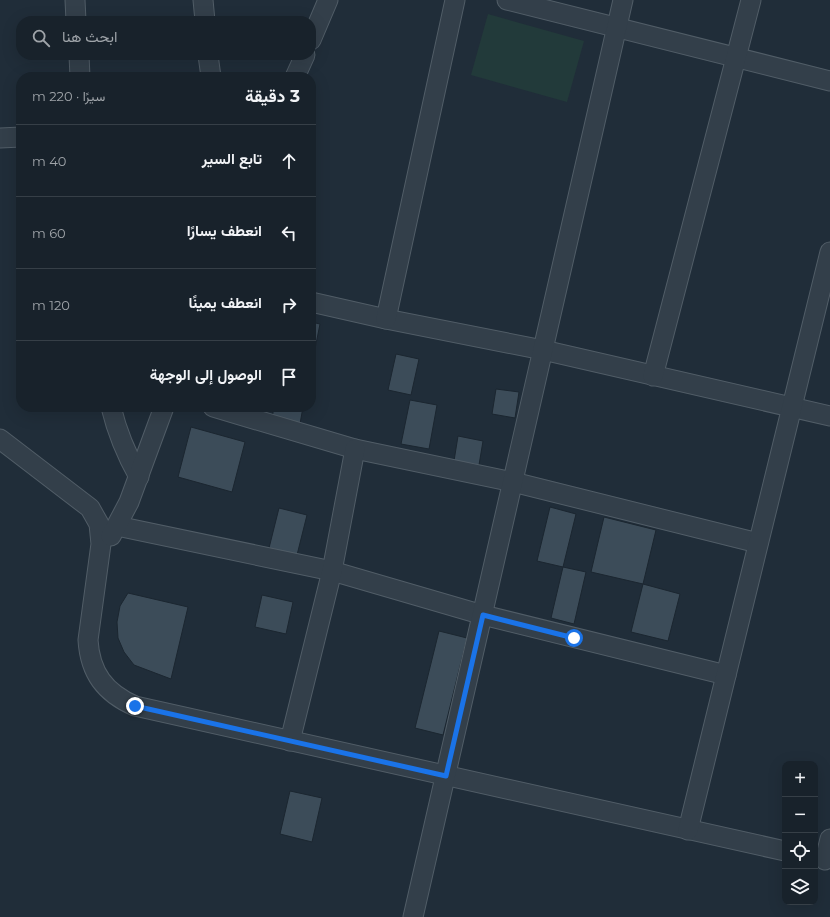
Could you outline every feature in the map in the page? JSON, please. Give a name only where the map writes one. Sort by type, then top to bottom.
[{"type":"street","points":[[75,0],[76,16]]},
{"type":"street","points":[[203,0],[205,16]]},
{"type":"street","points":[[316,28],[328,0]]},
{"type":"street","points":[[386,319],[455,0]]},
{"type":"street","points":[[507,0],[830,81]]},
{"type":"street","points":[[413,917],[623,0]]},
{"type":"street","points":[[653,376],[751,0]]},
{"type":"street","points":[[79,60],[80,72]]},
{"type":"street","points":[[209,60],[210,72]]},
{"type":"street","points":[[297,72],[302,60]]},
{"type":"street","points":[[0,138],[16,137]]},
{"type":"street","points":[[688,830],[830,252]]},
{"type":"street","points":[[316,303],[386,319],[543,350],[830,416]]},
{"type":"street","points":[[112,412],[121,442],[139,477]]},
{"type":"street","points":[[100,554],[117,526],[139,477],[162,412]]},
{"type":"street","points":[[230,412],[355,448],[513,482],[758,543]]},
{"type":"street","points":[[0,439],[90,508],[99,524],[101,534],[100,554],[88,640],[89,650],[95,670],[107,688],[125,702],[135,706],[782,850]]},
{"type":"street","points":[[290,740],[332,571],[355,448]]},
{"type":"street","points":[[117,526],[332,571],[483,615],[726,675]]},
{"type":"street","points":[[823,860],[830,838]]},
{"type":"green space","points":[[488,14],[584,41],[567,102],[471,75]]},
{"type":"building","points":[[316,323],[320,324],[316,344]]},
{"type":"building","points":[[396,354],[419,359],[411,395],[388,390]]},
{"type":"building","points":[[496,389],[519,392],[515,418],[492,414]]},
{"type":"building","points":[[410,400],[437,405],[429,449],[401,444]]},
{"type":"building","points":[[273,412],[302,412],[300,424],[272,418]]},
{"type":"building","points":[[191,427],[245,442],[232,492],[178,477]]},
{"type":"building","points":[[458,436],[483,441],[479,465],[454,461]]},
{"type":"building","points":[[550,507],[576,514],[563,567],[537,561]]},
{"type":"building","points":[[279,508],[307,515],[297,555],[269,548]]},
{"type":"building","points":[[604,517],[656,530],[643,584],[591,572]]},
{"type":"building","points":[[563,567],[586,572],[574,624],[551,618]]},
{"type":"building","points":[[643,584],[680,594],[668,641],[631,632]]},
{"type":"building","points":[[128,593],[188,607],[171,679],[134,665],[124,652],[118,638],[117,622],[120,606]]},
{"type":"building","points":[[262,595],[293,602],[286,634],[255,627]]},
{"type":"building","points":[[439,631],[467,638],[443,735],[415,728]]},
{"type":"building","points":[[290,791],[322,798],[312,842],[280,834]]},
{"type":"route","points":[[135,706],[446,776],[483,615],[574,638]]}]
